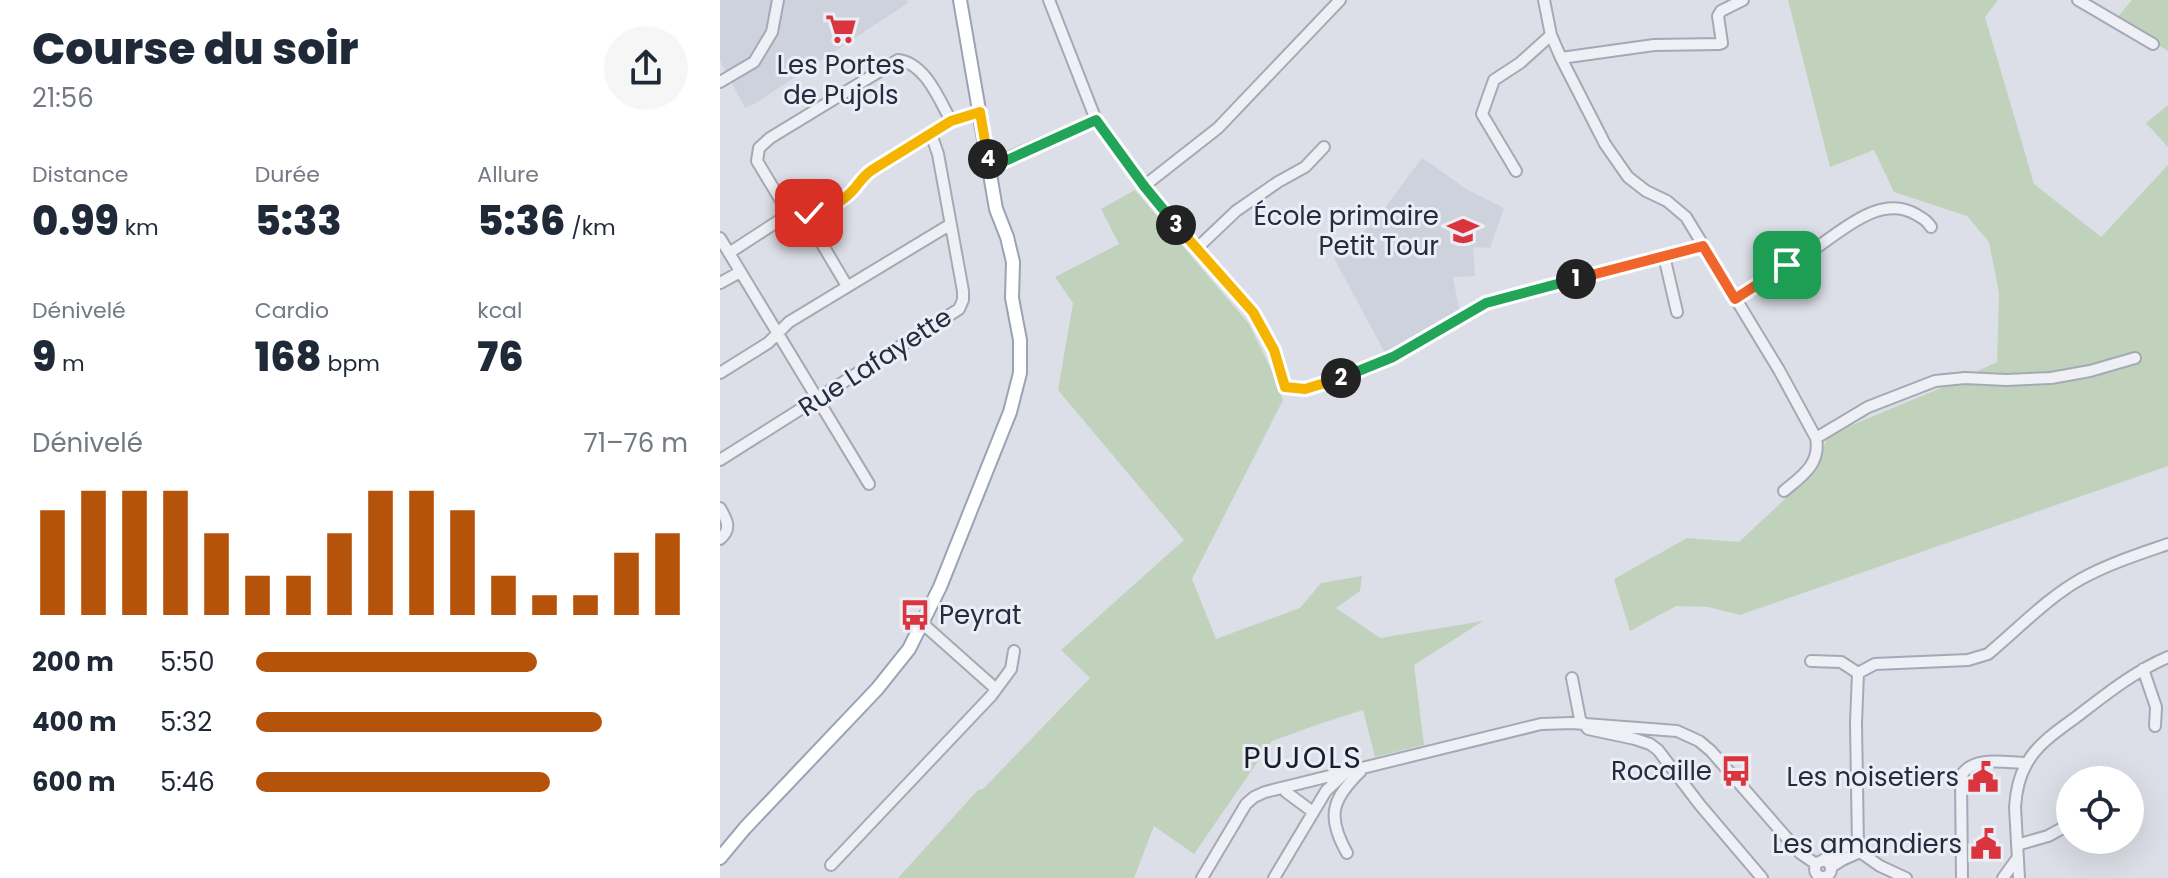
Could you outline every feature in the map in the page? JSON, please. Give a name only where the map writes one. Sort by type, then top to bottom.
[{"type":"main road","points":[[720,858],[877,689],[909,649],[946,573],[1010,412],[1020,373],[1020,340],[1012,298],[1013,262],[996,209],[960,0]]},
{"type":"street","points":[[720,82],[754,62],[772,32],[778,0]]},
{"type":"street","points":[[1049,0],[1096,120],[1144,186],[1253,312],[1274,350],[1285,387],[1305,389],[1329,383],[1393,357],[1486,303],[1703,246]]},
{"type":"street","points":[[1144,186],[1218,128],[1340,0]]},
{"type":"street","points":[[1544,0],[1551,35],[1605,144],[1628,177],[1686,217],[1779,370],[1816,438],[1818,443],[1813,464],[1784,491]]},
{"type":"street","points":[[1561,58],[1654,45],[1719,44],[1722,43],[1718,16],[1721,11],[1743,0]]},
{"type":"street","points":[[2078,0],[2153,44]]},
{"type":"street","points":[[1516,171],[1482,114],[1494,80],[1520,63],[1551,35]]},
{"type":"street","points":[[789,214],[757,161],[759,148],[879,70],[898,60],[908,61],[919,68],[951,121]]},
{"type":"street","points":[[729,253],[789,214],[824,210],[847,196],[866,174],[951,121],[980,112]]},
{"type":"street","points":[[989,166],[1096,120]]},
{"type":"street","name":"Rue Lafayette","points":[[720,460],[959,309],[963,291],[938,154],[931,134]]},
{"type":"street","points":[[1196,249],[1236,211],[1305,167],[1324,147]]},
{"type":"street","points":[[1735,299],[1862,216],[1888,209],[1910,211],[1929,222],[1931,227]]},
{"type":"street","points":[[809,213],[812,227],[847,286]]},
{"type":"street","points":[[720,373],[768,343],[789,322],[951,224]]},
{"type":"street","points":[[720,238],[869,484]]},
{"type":"street","points":[[1664,256],[1677,312]]},
{"type":"street","points":[[720,283],[740,272]]},
{"type":"street","points":[[1816,438],[1868,407],[1935,381],[2051,378],[2135,358]]},
{"type":"street","points":[[720,508],[728,524],[727,531],[720,539]]},
{"type":"street","points":[[1858,673],[1875,664],[1968,660],[1988,654],[2058,594],[2081,579],[2168,544]]},
{"type":"street","points":[[923,624],[996,689]]},
{"type":"street","points":[[831,865],[996,689],[1011,669],[1014,651]]},
{"type":"street","points":[[2019,878],[2016,795],[2027,763],[2044,742],[2127,678],[2168,657]]},
{"type":"street","points":[[1811,661],[1841,662],[1858,673]]},
{"type":"street","points":[[2143,669],[2156,707],[2155,726]]},
{"type":"street","points":[[1858,673],[1859,849],[1880,866],[1906,878]]},
{"type":"street","points":[[1572,678],[1580,719],[1588,729],[1635,739],[1658,750],[1762,878]]},
{"type":"street","points":[[1202,878],[1246,804],[1265,792],[1527,726],[1557,724],[1677,731],[1699,741],[1711,751],[1800,853],[1822,871],[1859,849]]},
{"type":"street","points":[[1962,878],[1961,776],[1965,769],[1980,763],[2027,763]]},
{"type":"street","points":[[1347,853],[1334,825],[1334,807],[1346,786],[1363,769]]},
{"type":"street","points":[[1274,878],[1326,791],[1344,774]]},
{"type":"street","points":[[1285,789],[1313,812]]},
{"type":"street","points":[[2017,845],[2056,832]]},
{"type":"street","points":[[2003,878],[2017,859]]},
{"type":"shaded area","points":[[720,0],[907,0],[908,3],[745,108],[720,61]]},
{"type":"shaded area","points":[[1422,158],[1468,190],[1504,208],[1490,248],[1473,247],[1475,276],[1453,277],[1459,310],[1385,353],[1334,258],[1375,221]]},
{"type":"green space","points":[[1788,0],[1998,0],[1985,17],[2034,184],[2101,237],[2168,165],[2168,466],[1740,615],[1708,607],[1676,606],[1630,631],[1614,579],[1687,538],[1739,542],[1815,471],[1828,435],[1997,362],[1999,293],[1989,242],[1967,216],[1894,192],[1874,150],[1830,167]]},
{"type":"green space","points":[[2132,0],[2168,0],[2168,51],[2116,19]]},
{"type":"green space","points":[[2168,105],[2168,147],[2146,123]]},
{"type":"green space","points":[[1135,190],[1249,324],[1283,400],[1192,579],[1216,639],[1300,608],[1321,583],[1362,576],[1360,591],[1336,608],[1380,638],[1483,621],[1414,665],[1424,745],[1375,757],[1363,710],[1272,741],[1194,854],[1154,826],[1134,878],[898,878],[978,790],[983,789],[1090,678],[1061,650],[1184,540],[1058,390],[1073,303],[1055,277],[1119,244],[1101,209]]},
{"type":"place","name":"Les Portes de Pujols","points":[[841,29]]},
{"type":"place","name":"École primaire Petit Tour","points":[[1463,231]]},
{"type":"place","name":"Peyrat","points":[[915,615]]},
{"type":"place","name":"Rocaille","points":[[1736,771]]},
{"type":"place","name":"Les noisetiers","points":[[1983,777]]},
{"type":"place","name":"Les amandiers","points":[[1986,844]]},
{"type":"district","name":"PUJOLS","points":[[1303,757]]},
{"type":"route","points":[[809,213],[824,210],[847,196],[872,170],[960,118],[980,112],[989,166],[1096,120],[1144,186],[1253,312],[1274,350],[1285,387],[1305,389],[1329,383],[1393,357],[1486,303],[1703,246],[1735,299],[1787,265]]}]
